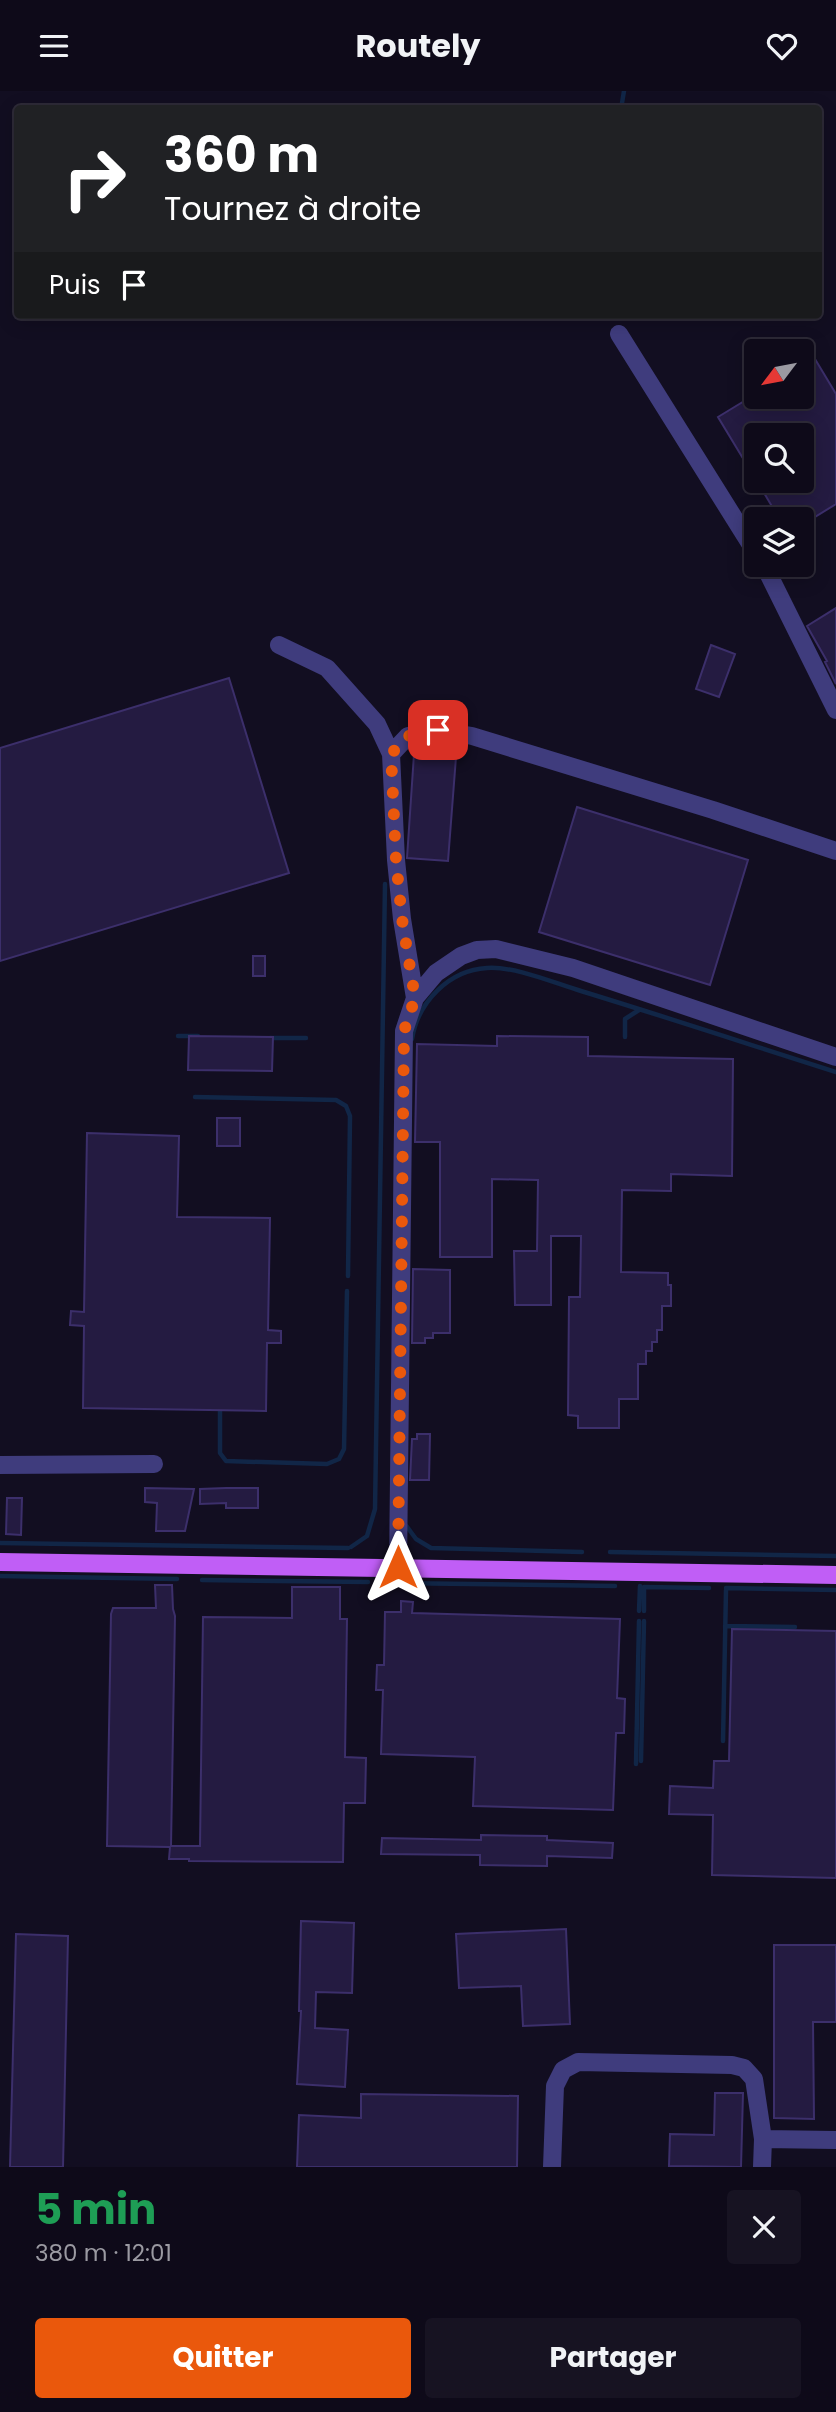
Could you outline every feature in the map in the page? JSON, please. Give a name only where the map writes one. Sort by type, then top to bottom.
[{"type":"main road","points":[[0,1562],[836,1575]]},
{"type":"street","points":[[619,334],[744,534]]},
{"type":"street","points":[[770,577],[836,710]]},
{"type":"street","points":[[279,645],[327,668],[377,724],[391,754],[396,860],[402,919],[415,998]]},
{"type":"street","points":[[391,754],[408,736],[438,730],[472,736],[836,851]]},
{"type":"street","points":[[398,1567],[404,1031],[415,998],[436,973],[461,956],[477,950],[496,949],[573,968],[836,1057]]},
{"type":"street","points":[[0,1465],[154,1464]]},
{"type":"street","points":[[552,2167],[555,2086],[564,2070],[578,2062],[732,2065],[744,2068],[754,2079],[763,2139],[762,2167]]},
{"type":"street","points":[[763,2139],[836,2140]]},
{"type":"building","points":[[814,360],[836,394],[836,504],[814,518],[814,507],[772,507],[764,493],[814,493],[814,423],[744,423],[744,460],[718,417],[744,401],[744,409],[814,409]]},
{"type":"building","points":[[836,608],[836,684],[825,662],[827,661],[807,626]]},
{"type":"building","points":[[711,645],[735,654],[719,697],[696,689]]},
{"type":"building","points":[[229,678],[289,873],[0,961],[0,748]]},
{"type":"building","points":[[414,754],[456,757],[448,861],[407,858]]},
{"type":"building","points":[[577,807],[748,860],[710,985],[539,932]]},
{"type":"building","points":[[253,956],[265,956],[265,976],[253,976]]},
{"type":"building","points":[[189,1036],[273,1037],[272,1071],[188,1070]]},
{"type":"building","points":[[497,1036],[588,1037],[588,1056],[733,1059],[732,1176],[671,1174],[671,1191],[622,1190],[621,1272],[668,1273],[671,1306],[662,1306],[662,1330],[657,1330],[657,1342],[652,1342],[652,1351],[646,1351],[646,1364],[638,1364],[638,1399],[619,1399],[619,1428],[578,1428],[578,1416],[568,1415],[569,1297],[580,1297],[581,1236],[551,1236],[551,1305],[515,1305],[514,1251],[537,1251],[538,1180],[492,1179],[492,1257],[440,1257],[440,1142],[415,1142],[417,1044],[497,1046]]},
{"type":"building","points":[[217,1118],[240,1118],[240,1146],[217,1146]]},
{"type":"building","points":[[87,1133],[179,1136],[177,1217],[270,1218],[268,1330],[281,1331],[281,1343],[267,1343],[266,1411],[83,1408],[84,1326],[70,1325],[71,1311],[84,1312]]},
{"type":"building","points":[[413,1269],[450,1270],[450,1333],[433,1333],[433,1338],[425,1338],[425,1343],[412,1343]]},
{"type":"building","points":[[417,1434],[430,1434],[429,1480],[410,1480],[412,1439],[417,1439]]},
{"type":"building","points":[[145,1488],[194,1489],[185,1531],[156,1531],[157,1503],[145,1502]]},
{"type":"building","points":[[258,1488],[258,1508],[226,1508],[226,1503],[200,1504],[200,1489]]},
{"type":"building","points":[[7,1498],[22,1498],[21,1535],[6,1534]]},
{"type":"building","points":[[155,1585],[172,1585],[175,1616],[171,1846],[200,1846],[203,1617],[292,1618],[292,1587],[340,1587],[340,1619],[347,1619],[345,1757],[366,1758],[365,1803],[344,1803],[343,1862],[189,1861],[169,1859],[170,1847],[107,1846],[111,1614],[113,1608],[156,1608]]},
{"type":"building","points":[[401,1601],[413,1602],[412,1613],[620,1619],[617,1698],[625,1699],[624,1733],[616,1733],[613,1810],[473,1806],[475,1757],[381,1754],[383,1690],[376,1690],[377,1665],[384,1665],[385,1612],[401,1612]]},
{"type":"building","points":[[732,1629],[836,1631],[836,1878],[712,1875],[713,1815],[669,1814],[670,1786],[713,1788],[714,1761],[729,1761]]},
{"type":"building","points":[[481,1835],[547,1836],[547,1840],[613,1843],[612,1858],[547,1856],[547,1866],[480,1865],[480,1855],[381,1854],[382,1838],[481,1840]]},
{"type":"building","points":[[301,1921],[354,1923],[352,1993],[316,1992],[315,2028],[348,2030],[345,2087],[297,2084],[301,2011]]},
{"type":"building","points":[[566,1929],[570,2024],[523,2026],[521,1986],[459,1988],[456,1934]]},
{"type":"building","points":[[16,1934],[68,1936],[63,2167],[10,2167]]},
{"type":"building","points":[[774,1945],[836,1945],[836,2022],[813,2022],[814,2119],[774,2118]]},
{"type":"building","points":[[715,2093],[743,2093],[741,2167],[669,2166],[670,2134],[714,2135]]},
{"type":"building","points":[[361,2094],[518,2096],[517,2167],[297,2167],[299,2115],[361,2118]]},
{"type":"waterway","points":[[622,105],[624,91]]},
{"type":"waterway","points":[[351,1547],[367,1536],[375,1509],[385,884]]},
{"type":"waterway","points":[[412,1039],[421,1013],[438,990],[460,975],[473,970],[498,968],[534,976],[836,1072]]},
{"type":"waterway","points":[[625,1037],[625,1019],[639,1010]]},
{"type":"waterway","points":[[178,1036],[198,1036]]},
{"type":"waterway","points":[[270,1038],[306,1038]]},
{"type":"waterway","points":[[195,1097],[336,1100],[346,1106],[350,1116],[348,1276]]},
{"type":"waterway","points":[[220,1410],[220,1453],[226,1461],[327,1464],[339,1459],[344,1449],[347,1291]]},
{"type":"waterway","points":[[405,1524],[416,1539],[431,1548],[582,1552]]},
{"type":"waterway","points":[[0,1543],[348,1548]]},
{"type":"waterway","points":[[610,1552],[836,1556]]},
{"type":"waterway","points":[[0,1576],[177,1579]]},
{"type":"waterway","points":[[202,1580],[368,1582]]},
{"type":"waterway","points":[[391,1583],[615,1586]]},
{"type":"waterway","points":[[639,1611],[640,1586]]},
{"type":"waterway","points":[[644,1611],[644,1587],[709,1588]]},
{"type":"waterway","points":[[726,1588],[836,1590]]},
{"type":"waterway","points":[[723,1741],[726,1590]]},
{"type":"waterway","points":[[636,1764],[639,1621]]},
{"type":"waterway","points":[[641,1761],[644,1621]]},
{"type":"waterway","points":[[725,1626],[795,1627]]},
{"type":"route","points":[[398,1567],[404,1031],[415,998],[402,919],[396,860],[391,754],[408,736],[438,730]]}]
